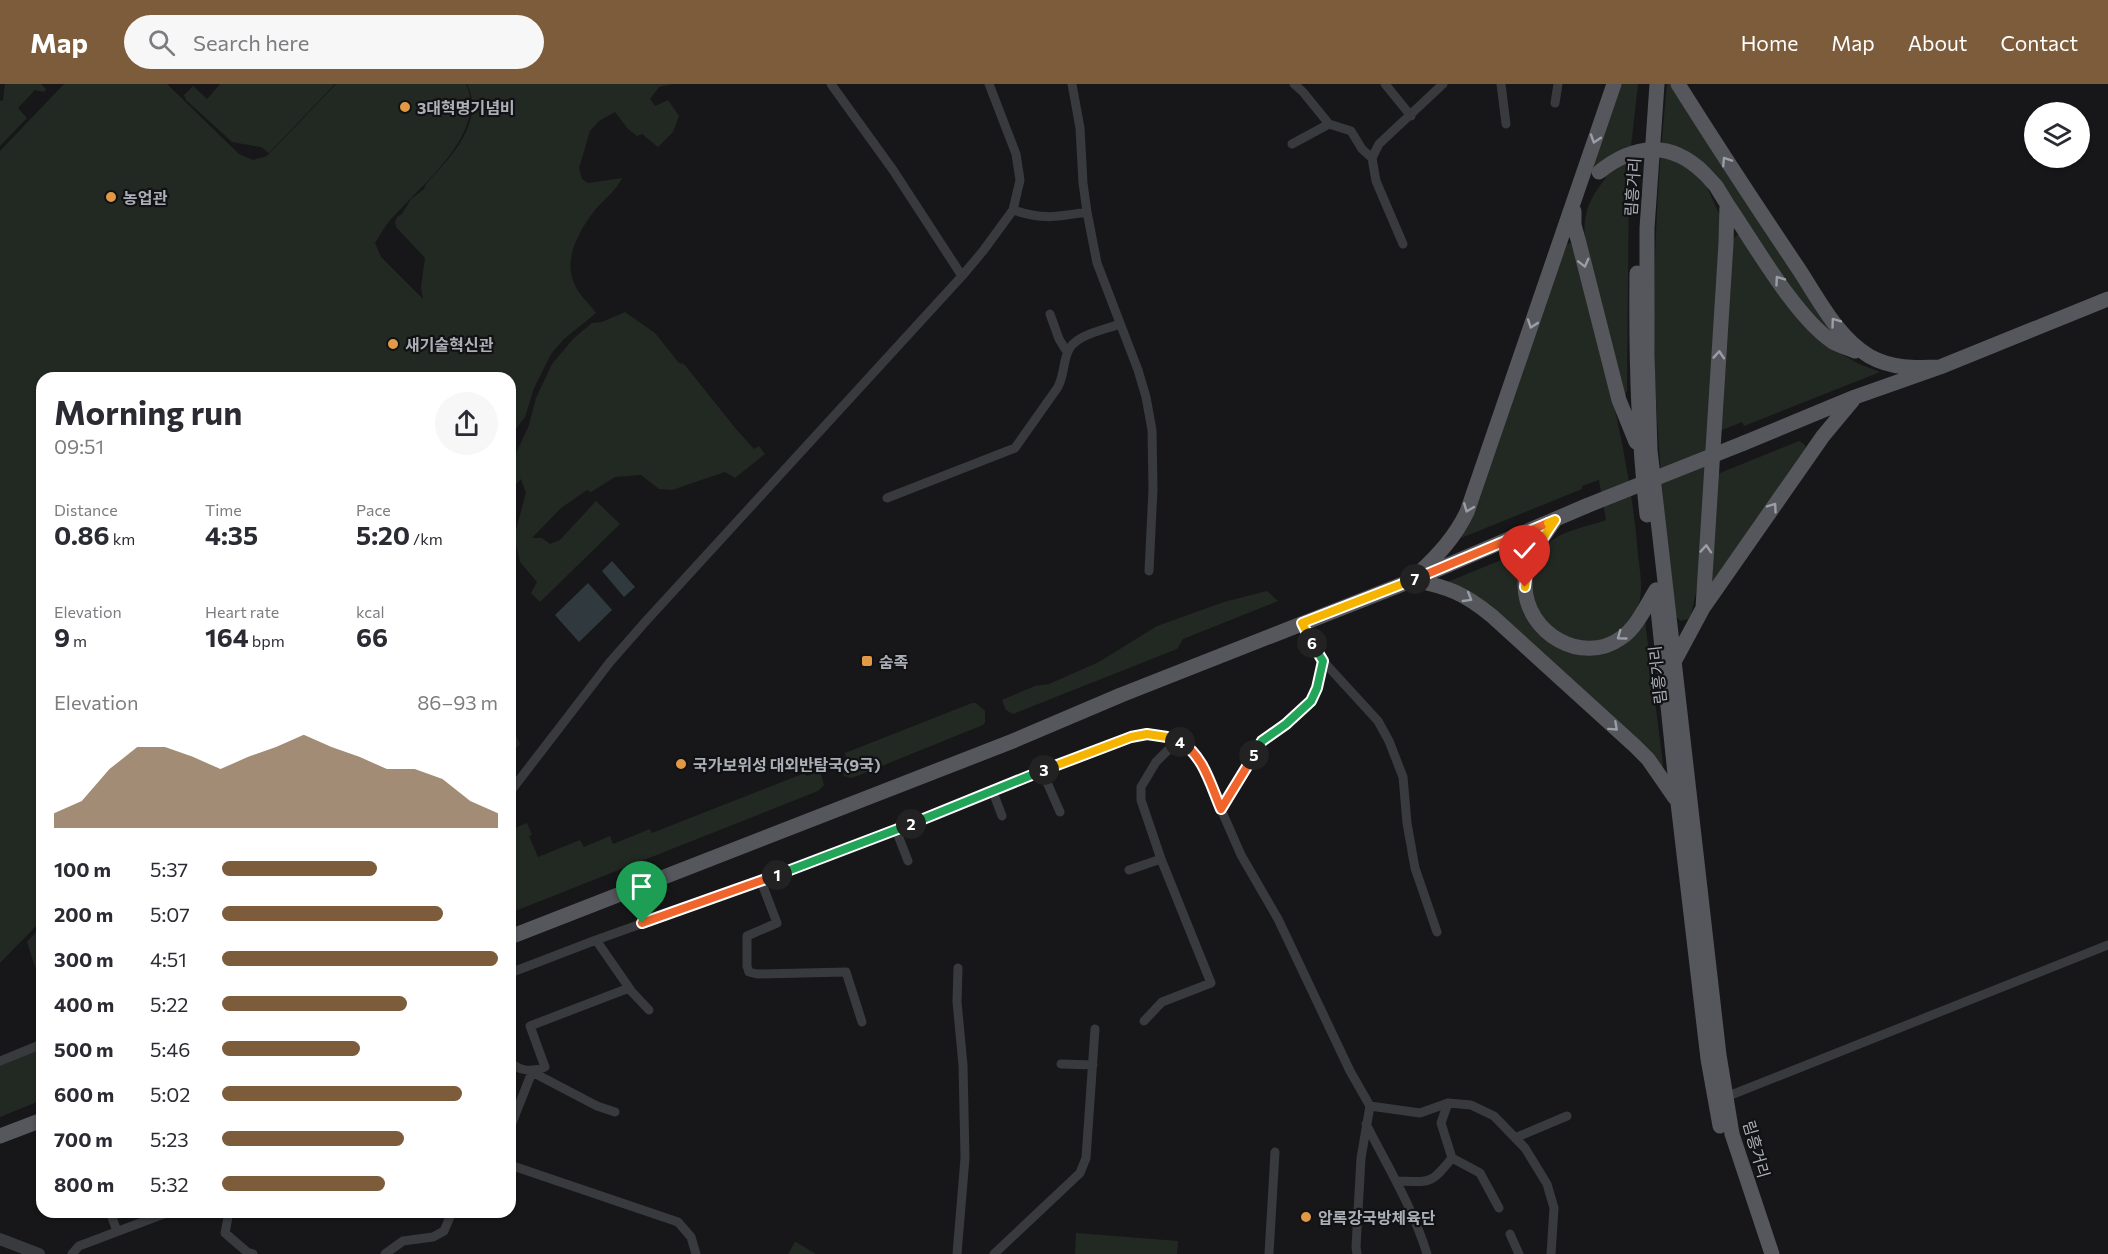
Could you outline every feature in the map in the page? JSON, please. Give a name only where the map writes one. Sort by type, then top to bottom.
[{"type":"main road","points":[[1413,580],[1449,544],[1467,512],[1614,84]]},
{"type":"main road","name":"림흥거리","points":[[1647,84],[1637,226],[1636,358],[1640,453],[1708,1059],[1722,1138],[1761,1254]]},
{"type":"main road","name":"림흥거리","points":[[1657,84],[1647,228],[1650,450],[1726,1097],[1732,1134],[1772,1254]]},
{"type":"main road","points":[[1678,84],[1717,147],[1832,319],[1847,338],[1869,356]]},
{"type":"main road","points":[[1640,453],[1618,400],[1574,225],[1574,203],[1599,172],[1624,155],[1648,149],[1670,151],[1694,162],[1716,186],[1800,310],[1819,331],[1835,343],[1890,365],[1907,368],[1940,367]]},
{"type":"main road","points":[[1703,608],[1727,204]]},
{"type":"main road","points":[[516,934],[1013,741],[1137,689],[1413,580],[1586,506],[1855,397],[1940,367],[2108,299]]},
{"type":"main road","points":[[1674,662],[1703,608],[1822,436],[1855,397]]},
{"type":"main road","points":[[1555,520],[1531,557],[1526,570],[1525,587],[1528,606],[1538,623],[1550,635],[1563,644],[1579,648],[1607,645],[1621,639],[1631,629],[1656,590]]},
{"type":"main road","points":[[1413,580],[1452,589],[1476,603],[1492,616],[1635,746],[1648,759],[1678,802]]},
{"type":"main road","points":[[0,1136],[36,1122]]},
{"type":"street","points":[[831,84],[893,170],[962,276]]},
{"type":"street","points":[[516,784],[610,662],[962,276],[1013,210],[1020,180],[1016,154],[989,84]]},
{"type":"street","points":[[1072,84],[1080,128],[1086,212],[1096,262],[1146,396],[1152,430],[1153,489],[1149,571]]},
{"type":"street","points":[[1294,84],[1329,124],[1351,131],[1362,149],[1372,158]]},
{"type":"street","points":[[1385,84],[1411,116]]},
{"type":"street","points":[[1403,244],[1376,181],[1372,158],[1379,144],[1443,84]]},
{"type":"street","points":[[1501,84],[1506,124]]},
{"type":"street","points":[[1555,103],[1558,84]]},
{"type":"street","points":[[1292,144],[1329,124]]},
{"type":"street","points":[[1013,210],[1050,218],[1086,212]]},
{"type":"street","points":[[1050,314],[1059,339],[1067,352]]},
{"type":"street","points":[[887,498],[1015,448],[1058,387],[1063,377],[1067,352],[1072,344],[1120,324]]},
{"type":"street","points":[[1302,623],[1323,661],[1354,692],[1378,721],[1389,741],[1402,777],[1415,868],[1437,932]]},
{"type":"street","points":[[1221,809],[1243,776],[1262,741],[1286,724],[1311,701],[1317,688],[1323,661]]},
{"type":"street","points":[[516,972],[896,830],[1131,737],[1147,734],[1167,737],[1187,746],[1199,759],[1241,855],[1278,919],[1350,1071],[1370,1106],[1357,1193],[1356,1247],[1358,1254]]},
{"type":"street","points":[[1144,1021],[1162,1002],[1211,983],[1161,859],[1141,800],[1141,787],[1156,762],[1168,750],[1181,743]]},
{"type":"street","points":[[1042,771],[1060,812]]},
{"type":"street","points":[[993,792],[1002,816]]},
{"type":"street","points":[[896,830],[908,861]]},
{"type":"street","points":[[1129,870],[1161,859]]},
{"type":"street","points":[[761,881],[777,923],[747,936],[749,972],[757,974],[846,972],[862,1022]]},
{"type":"street","points":[[596,940],[629,988],[650,1010]]},
{"type":"street","points":[[1726,1097],[2108,945]]},
{"type":"street","points":[[957,1254],[964,1158],[963,1065],[957,1002],[958,968]]},
{"type":"street","points":[[516,1113],[532,1072],[545,1067],[530,1026],[629,988]]},
{"type":"street","points":[[993,1254],[1080,1173],[1086,1158],[1095,1029]]},
{"type":"street","points":[[0,1061],[36,1046]]},
{"type":"street","points":[[1061,1064],[1093,1065]]},
{"type":"street","points":[[516,1066],[532,1072],[597,1106],[615,1112]]},
{"type":"street","points":[[1370,1106],[1420,1113],[1448,1103],[1471,1105],[1494,1116],[1525,1148],[1547,1184],[1554,1208],[1551,1254]]},
{"type":"street","points":[[1448,1103],[1441,1123],[1452,1158],[1480,1173],[1499,1208]]},
{"type":"street","points":[[1515,1138],[1567,1116]]},
{"type":"street","points":[[1366,1124],[1397,1181],[1421,1233],[1427,1254]]},
{"type":"street","points":[[1269,1254],[1275,1152]]},
{"type":"street","points":[[1397,1181],[1427,1182],[1438,1175],[1452,1158]]},
{"type":"street","points":[[516,1167],[678,1222],[691,1237],[696,1254]]},
{"type":"street","points":[[112,1218],[117,1232]]},
{"type":"street","points":[[72,1254],[80,1246],[148,1218]]},
{"type":"street","points":[[228,1218],[225,1233],[247,1252],[253,1254]]},
{"type":"street","points":[[385,1254],[403,1240],[433,1237],[444,1231],[449,1218]]},
{"type":"street","points":[[1510,1234],[1519,1254]]},
{"type":"street","points":[[0,1239],[39,1254]]},
{"type":"shaded area","points":[[5,84],[41,84],[46,89],[44,92],[35,90],[18,108],[27,118],[0,146],[0,101],[3,100]]},
{"type":"shaded area","points":[[64,84],[167,84],[239,154],[253,160],[267,156],[336,84],[466,84],[471,103],[468,122],[459,141],[431,178],[388,223],[375,243],[381,257],[423,299],[421,287],[425,258],[396,227],[395,222],[411,199],[424,189],[463,138],[472,112],[472,98],[467,84],[673,84],[659,87],[650,99],[655,106],[668,100],[679,116],[673,132],[658,147],[642,134],[637,136],[628,129],[615,112],[599,121],[590,131],[579,168],[582,179],[588,183],[622,178],[617,187],[589,218],[572,254],[571,273],[574,283],[596,313],[564,339],[551,354],[534,388],[525,417],[516,429],[516,372],[36,372],[36,926],[0,963],[0,151]]},
{"type":"shaded area","points":[[220,84],[335,84],[269,153],[261,147],[232,142],[186,100],[184,95],[193,86],[207,99]]},
{"type":"shaded area","points":[[1619,84],[1638,84],[1629,164],[1627,391],[1624,397],[1585,245],[1586,217],[1590,201],[1606,178],[1596,165],[1593,165]]},
{"type":"shaded area","points":[[1667,84],[1671,84],[1830,328],[1828,330],[1797,298],[1708,165],[1697,177],[1707,187],[1721,218],[1701,570],[1691,615],[1688,619],[1681,621],[1676,617],[1668,542],[1655,375],[1655,250]]},
{"type":"shaded area","points":[[1740,235],[1831,348],[1859,364],[1880,372],[1744,426],[1742,422],[1717,432],[1732,240]]},
{"type":"shaded area","points":[[1570,243],[1576,249],[1621,439],[1634,516],[1641,577],[1640,599],[1635,613],[1619,631],[1601,640],[1581,641],[1562,635],[1546,623],[1535,607],[1531,586],[1536,563],[1548,543],[1564,534],[1606,520],[1599,480],[1461,538],[1565,245]]},
{"type":"shaded area","points":[[625,312],[655,333],[679,363],[684,364],[754,449],[759,446],[765,454],[735,478],[725,472],[672,490],[659,489],[641,475],[615,477],[591,492],[587,490],[561,508],[532,538],[542,538],[550,544],[560,540],[596,501],[620,524],[540,602],[531,593],[537,582],[520,562],[516,545],[516,530],[526,493],[521,479],[516,484],[516,453],[528,428],[536,398],[552,364],[574,338],[592,323],[602,322]]},
{"type":"shaded area","points":[[1799,441],[1806,447],[1712,584],[1715,475]]},
{"type":"shaded area","points":[[1530,548],[1522,603],[1583,653],[1645,621],[1662,768],[1445,583]]},
{"type":"shaded area","points":[[612,561],[635,587],[624,597],[602,571]]},
{"type":"shaded area","points":[[588,583],[612,610],[579,642],[555,615]]},
{"type":"shaded area","points":[[1267,591],[1278,601],[1183,639],[1177,649],[1013,714],[1006,710],[1002,700],[1035,686],[1049,684],[1099,662],[1157,626],[1224,602]]},
{"type":"shaded area","points":[[976,703],[985,711],[983,725],[852,778],[844,776],[840,763],[847,760],[845,753]]},
{"type":"shaded area","points":[[516,736],[520,744],[516,748]]},
{"type":"shaded area","points":[[820,771],[824,785],[818,791],[516,911],[516,828],[527,823],[532,835],[529,836],[538,857],[580,840],[584,847],[610,836],[613,844],[650,829],[652,833],[805,773],[807,776]]},
{"type":"shaded area","points":[[36,932],[36,967],[35,967],[27,942]]},
{"type":"shaded area","points":[[36,1050],[36,1102],[0,1117],[0,1065]]},
{"type":"shaded area","points":[[1076,1233],[1178,1241],[1177,1254],[1075,1254]]},
{"type":"shaded area","points":[[796,1242],[816,1254],[788,1254]]},
{"type":"place","name":"3대혁명기념비","points":[[405,107]]},
{"type":"place","name":"농업관","points":[[111,197]]},
{"type":"place","name":"새기술혁신관","points":[[393,344]]},
{"type":"place","name":"숨족","points":[[867,661]]},
{"type":"place","name":"국가보위성 대외반탐국(9국)","points":[[681,764]]},
{"type":"place","name":"압록강국방체육단","points":[[1306,1217]]},
{"type":"route","points":[[642,923],[896,830],[1131,737],[1157,734],[1187,746],[1199,759],[1221,809],[1243,776],[1262,741],[1286,724],[1311,701],[1317,688],[1323,661],[1302,623],[1413,580],[1555,520],[1531,557],[1526,570],[1525,587]]}]
